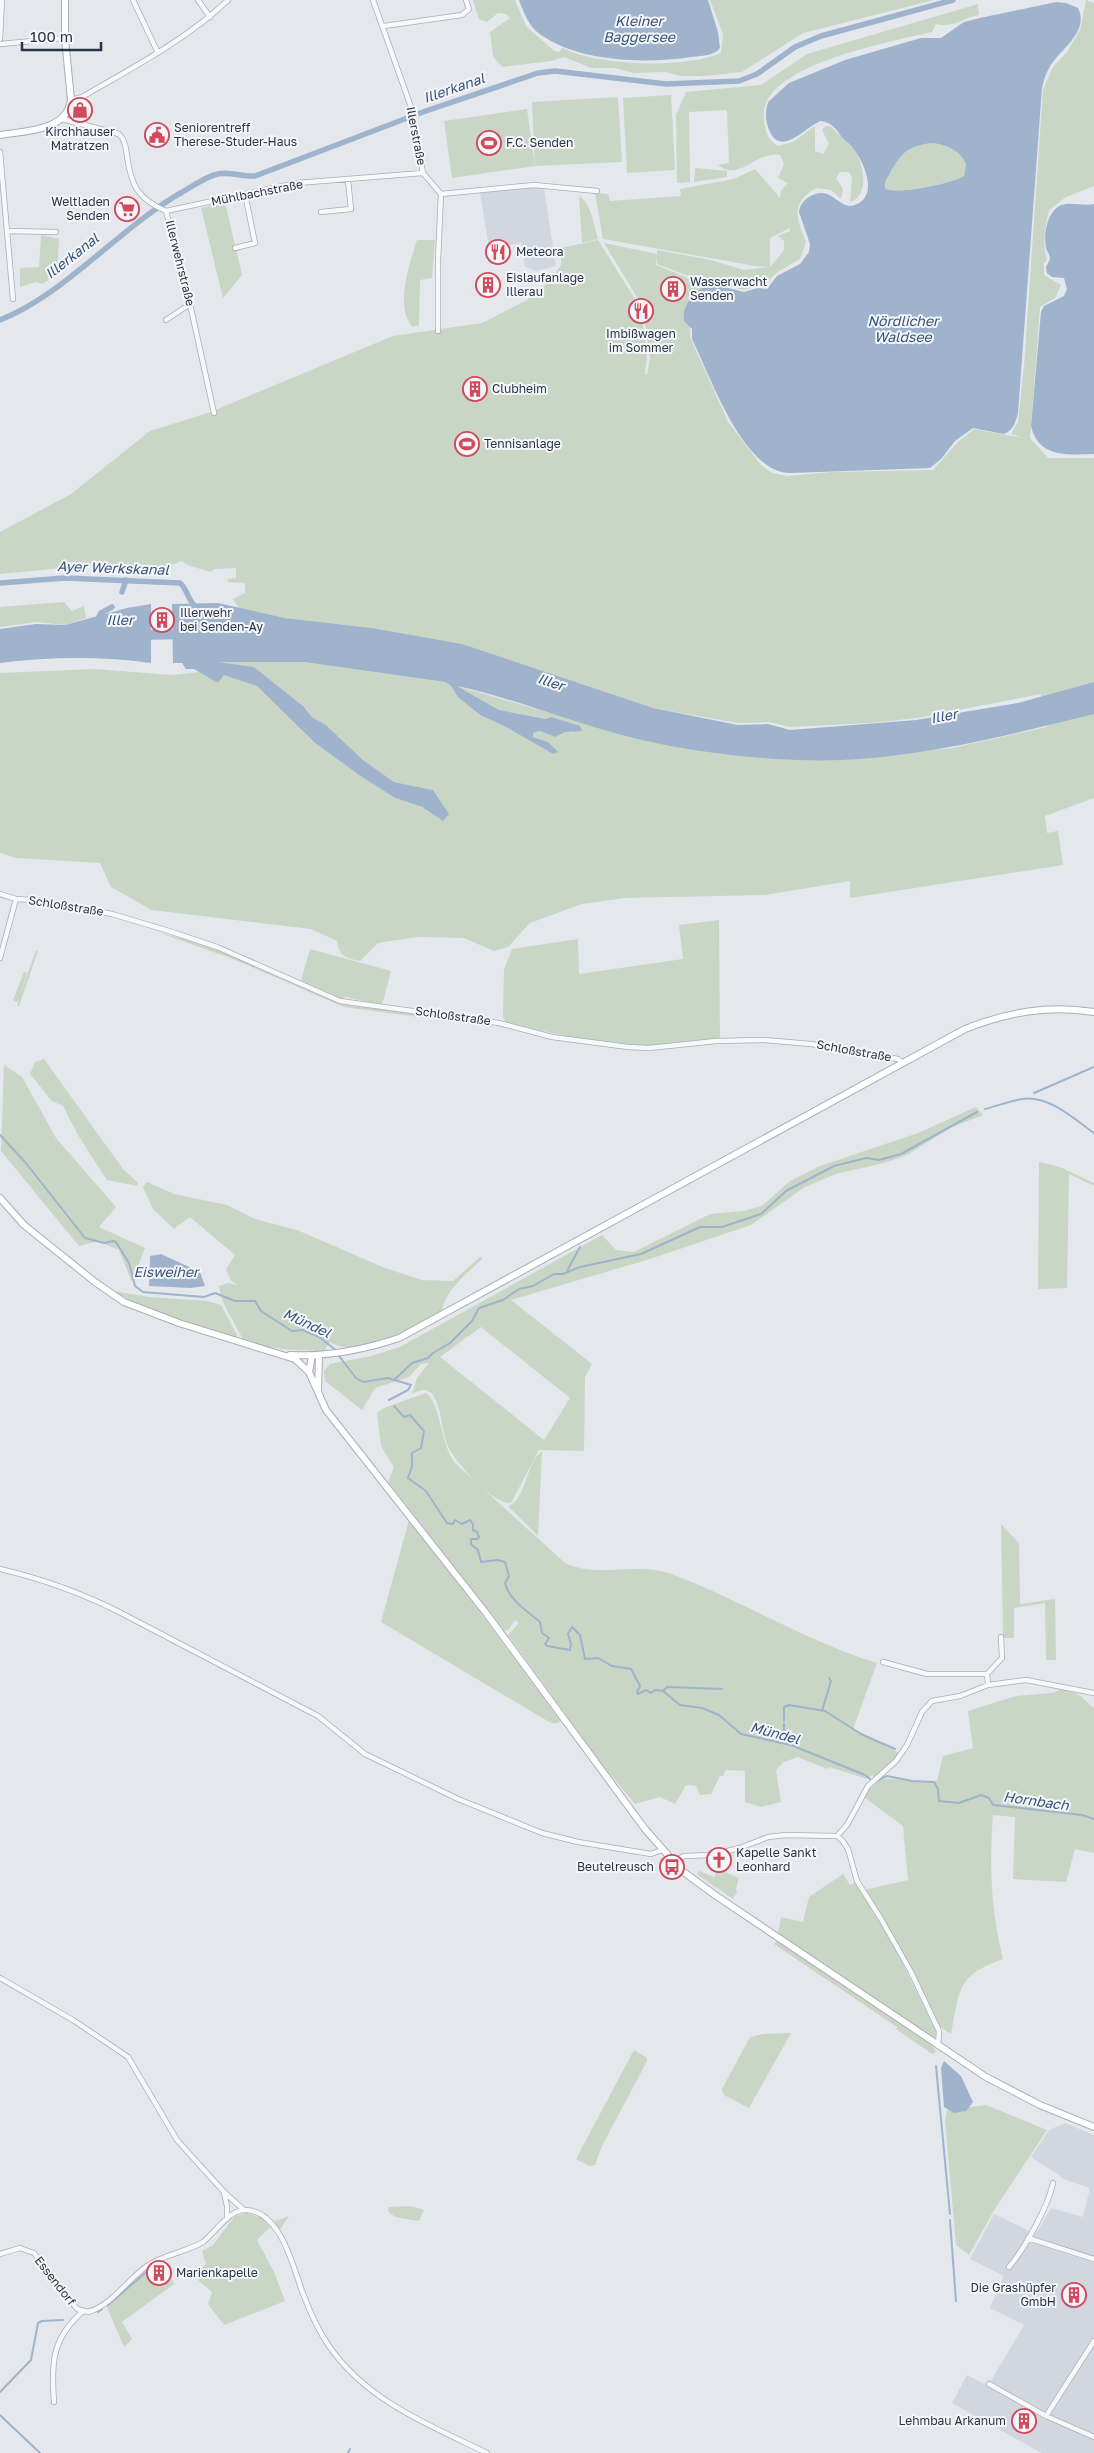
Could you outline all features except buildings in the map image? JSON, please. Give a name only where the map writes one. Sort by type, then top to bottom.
[{"type":"main road","points":[[0,135],[50,125],[62,119],[67,112],[71,100],[65,38],[65,0]]},
{"type":"main road","points":[[282,1354],[326,1355],[347,1352],[399,1338],[966,1029],[1016,1012],[1059,1008],[1094,1012]]},
{"type":"main road","points":[[0,1198],[24,1225],[95,1282],[124,1302],[179,1323],[282,1354],[295,1359],[310,1372],[318,1395],[326,1410],[463,1582],[662,1850],[673,1862],[715,1895],[986,2077],[1018,2094],[1094,2127]]},
{"type":"main road","points":[[310,1372],[315,1356]]},
{"type":"main road","points":[[315,1356],[318,1395]]},
{"type":"street","points":[[0,39],[2,0]]},
{"type":"street","points":[[132,0],[158,53]]},
{"type":"street","points":[[198,0],[210,17]]},
{"type":"street","points":[[71,100],[82,97],[158,53],[210,17],[228,0]]},
{"type":"street","name":"Illerstraße","points":[[373,0],[384,26],[411,107],[423,173],[441,194]]},
{"type":"street","points":[[384,26],[462,15],[468,11],[466,0]]},
{"type":"street","points":[[0,44],[65,38]]},
{"type":"street","name":"Illerwehrstraße","points":[[67,112],[87,124]]},
{"type":"street","name":"Illerwehrstraße","points":[[62,119],[87,124],[121,136],[134,187],[153,204],[165,210],[190,304],[214,413]]},
{"type":"street","points":[[0,152],[2,209],[7,231],[13,299]]},
{"type":"street","name":"Mühlbachstraße","points":[[165,210],[296,184],[423,173]]},
{"type":"street","points":[[321,212],[351,210],[348,180]]},
{"type":"street","points":[[438,331],[441,194],[534,185],[597,191]]},
{"type":"street","points":[[235,248],[255,242],[245,194]]},
{"type":"street","points":[[7,231],[56,232]]},
{"type":"street","points":[[166,320],[190,304]]},
{"type":"street","name":"Schloßstraße","points":[[0,894],[16,899],[35,900],[112,914],[217,947],[340,1001],[499,1023],[552,1037],[628,1047],[648,1048],[716,1041],[764,1040],[811,1044],[898,1059],[903,1063]]},
{"type":"street","name":"Schloßstraße","points":[[0,958],[16,899]]},
{"type":"street","points":[[0,1569],[26,1575],[95,1600],[318,1716],[365,1754],[503,1819],[578,1842],[651,1854],[662,1850]]},
{"type":"street","points":[[883,1662],[928,1674],[987,1674],[1002,1658],[1001,1637]]},
{"type":"street","points":[[987,1674],[988,1685]]},
{"type":"street","points":[[837,1836],[847,1824],[868,1786],[896,1761],[907,1745],[922,1712],[932,1702],[960,1696],[988,1685],[1026,1680],[1094,1693]]},
{"type":"street","points":[[673,1862],[684,1856],[710,1855],[740,1848],[768,1837],[786,1835],[837,1836],[848,1849],[857,1881],[865,1896],[882,1919],[939,2031],[938,2046]]},
{"type":"street","points":[[0,1978],[73,2020],[128,2057],[177,2140],[224,2192],[244,2210],[258,2213],[276,2229],[294,2265],[313,2318],[329,2346],[356,2378],[400,2410],[487,2453]]},
{"type":"street","points":[[1009,2267],[1021,2253],[1050,2200],[1054,2183]]},
{"type":"street","points":[[224,2192],[227,2219],[244,2210]]},
{"type":"street","name":"Essendorf","points":[[54,2402],[52,2375],[54,2358],[61,2337],[68,2325],[82,2312],[94,2310],[102,2304],[146,2266],[168,2254],[200,2244],[227,2219]]},
{"type":"street","points":[[1028,2238],[1094,2259]]},
{"type":"street","name":"Essendorf","points":[[0,2254],[20,2248],[34,2253],[82,2312]]},
{"type":"street","points":[[1046,2416],[1094,2341]]},
{"type":"street","points":[[989,2384],[1046,2416],[1094,2437]]},
{"type":"shaded area","points":[[521,188],[544,188],[556,266],[536,271],[525,267],[521,243],[489,248],[480,193]]},
{"type":"shaded area","points":[[1065,2123],[1094,2135],[1094,2453],[1042,2453],[952,2403],[967,2375],[988,2386],[1024,2325],[990,2308],[1004,2276],[970,2259],[994,2214],[1036,2234],[1051,2208],[1083,2217],[1090,2188],[1066,2180],[1031,2157],[1049,2130]]},
{"type":"green space","points":[[473,0],[515,0],[526,26],[554,51],[559,52],[562,48],[597,59],[619,62],[664,63],[686,62],[721,53],[723,34],[710,0],[934,0],[803,33],[742,72],[705,76],[681,76],[666,72],[634,73],[614,68],[591,68],[564,57],[551,61],[502,67],[493,56],[490,32],[510,18],[506,14],[498,13],[487,22],[479,19]]},
{"type":"green space","points":[[1086,0],[1094,3],[1094,186],[1066,197],[1049,210],[1045,235],[1047,260],[1044,263],[1044,275],[1061,285],[1055,298],[1040,307],[1030,438],[1048,458],[1094,458],[1094,798],[1045,816],[1047,833],[1058,831],[1063,865],[850,898],[850,881],[765,895],[624,898],[582,904],[530,923],[508,947],[494,951],[464,938],[417,937],[378,943],[360,961],[344,956],[339,950],[337,941],[311,929],[152,910],[111,887],[100,863],[17,858],[0,853],[0,673],[94,669],[172,675],[200,672],[218,683],[224,674],[257,686],[315,743],[359,775],[395,798],[422,807],[443,821],[433,790],[394,782],[363,760],[326,725],[312,717],[303,706],[254,667],[212,662],[304,662],[445,682],[451,686],[458,697],[480,715],[506,727],[553,754],[548,742],[533,737],[533,733],[540,731],[555,737],[565,731],[574,733],[547,719],[499,710],[457,686],[646,741],[780,759],[859,758],[952,748],[1047,727],[1041,694],[917,718],[870,723],[790,727],[769,722],[738,723],[653,708],[415,636],[372,628],[285,618],[239,608],[233,599],[245,593],[245,583],[227,582],[228,579],[236,578],[236,568],[214,569],[211,572],[190,566],[181,561],[158,568],[145,569],[78,567],[0,574],[0,532],[71,494],[150,431],[208,413],[393,336],[482,323],[527,300],[550,281],[561,265],[561,248],[598,240],[640,307],[647,356],[645,374],[647,375],[650,358],[643,307],[604,243],[657,254],[657,250],[711,260],[744,270],[769,267],[603,239],[595,193],[608,194],[610,201],[681,196],[680,189],[734,179],[755,169],[780,198],[781,190],[788,183],[778,178],[784,164],[780,155],[764,157],[733,170],[726,170],[718,165],[729,163],[727,110],[689,112],[690,182],[677,183],[676,115],[686,92],[761,85],[807,54],[978,4],[979,15],[954,24],[936,24],[932,32],[861,49],[832,58],[805,70],[783,83],[768,99],[764,117],[765,126],[767,134],[774,143],[778,146],[793,142],[815,126],[815,151],[823,154],[829,144],[822,130],[825,126],[830,126],[855,151],[863,172],[863,187],[856,198],[850,202],[852,178],[849,172],[840,172],[836,178],[843,189],[841,199],[831,190],[816,188],[808,194],[799,205],[798,211],[798,218],[806,242],[800,259],[779,271],[763,285],[743,290],[710,280],[707,281],[712,281],[702,287],[689,300],[690,337],[728,422],[761,465],[772,473],[787,476],[832,472],[933,470],[957,443],[974,429],[1024,438],[1011,434],[1018,422],[1024,366],[1043,90],[1053,67],[1067,52],[1080,30]],"holes":[[[790,228],[790,231],[778,236],[784,241],[784,250],[770,267],[770,238]],[[657,254],[657,264],[694,278],[695,281],[656,265]]]},
{"type":"green space","points":[[671,95],[675,170],[627,173],[623,98]]},
{"type":"green space","points":[[618,97],[622,162],[535,166],[532,102]]},
{"type":"green space","name":"F.C. Senden","points":[[527,109],[535,166],[452,178],[444,121]]},
{"type":"green space","points":[[930,143],[947,146],[956,151],[966,164],[964,176],[949,182],[911,190],[891,190],[885,188],[886,180],[894,166],[906,152],[915,147]]},
{"type":"green space","points":[[695,168],[727,171],[727,177],[694,182]]},
{"type":"green space","points":[[579,196],[590,210],[598,239],[582,243]]},
{"type":"green space","points":[[225,202],[242,275],[223,298],[201,208]]},
{"type":"green space","points":[[41,235],[59,239],[57,275],[42,284],[36,282],[20,287],[20,268],[39,267]]},
{"type":"green space","points":[[417,240],[435,240],[432,278],[420,280],[419,325],[412,327],[405,312],[404,294]]},
{"type":"green space","points":[[64,602],[72,611],[84,606],[86,618],[65,625],[37,622],[0,627],[0,607]]},
{"type":"green space","points":[[719,920],[720,1039],[656,1046],[629,1045],[577,1038],[507,1023],[503,1017],[504,970],[512,949],[578,939],[579,974],[683,959],[679,925]]},
{"type":"green space","points":[[160,933],[200,943],[341,1004],[488,1023],[493,1027],[344,1007],[233,959]]},
{"type":"green space","points":[[310,949],[391,971],[382,1005],[345,997],[342,999],[301,980]]},
{"type":"green space","points":[[36,950],[38,951],[19,1006],[17,1005],[19,999],[17,1002],[13,1000],[24,972],[27,973],[20,995]]},
{"type":"green space","points":[[44,1059],[123,1169],[138,1183],[137,1186],[107,1180],[78,1135],[63,1106],[52,1101],[30,1074],[35,1062]]},
{"type":"green space","points":[[4,1065],[22,1077],[56,1138],[116,1207],[99,1227],[145,1248],[132,1282],[119,1250],[98,1241],[79,1246],[1,1151]]},
{"type":"green space","points":[[976,1107],[983,1115],[950,1128],[907,1155],[884,1163],[836,1174],[805,1187],[751,1225],[653,1258],[511,1300],[592,1364],[585,1377],[584,1451],[539,1450],[511,1503],[503,1502],[494,1497],[474,1480],[457,1460],[445,1439],[439,1409],[434,1396],[426,1390],[412,1394],[417,1378],[429,1363],[421,1364],[409,1377],[375,1388],[362,1410],[325,1381],[324,1371],[330,1364],[371,1356],[400,1347],[602,1235],[616,1250],[634,1252],[710,1214],[743,1211],[762,1206],[790,1181],[820,1166],[918,1133]],"holes":[[[481,1327],[570,1398],[544,1440],[440,1357]]]},
{"type":"green space","points":[[1039,1162],[1060,1167],[1094,1183],[1094,1186],[1069,1174],[1067,1288],[1038,1289]]},
{"type":"green space","points":[[147,1182],[174,1194],[227,1205],[255,1219],[297,1230],[385,1268],[422,1280],[453,1281],[480,1257],[483,1258],[452,1289],[447,1296],[442,1311],[387,1339],[356,1347],[342,1347],[330,1342],[324,1351],[267,1347],[243,1340],[222,1300],[219,1286],[228,1283],[238,1285],[231,1281],[226,1269],[235,1255],[190,1217],[174,1229],[153,1209],[143,1187]]},
{"type":"green space","points":[[113,1291],[150,1297],[207,1301],[221,1305],[237,1335],[236,1339],[141,1306]]},
{"type":"green space","points":[[426,1393],[435,1405],[446,1445],[455,1463],[565,1563],[591,1570],[645,1569],[671,1574],[697,1584],[799,1632],[877,1663],[853,1729],[899,1753],[894,1760],[874,1777],[872,1775],[867,1779],[829,1767],[827,1769],[798,1757],[784,1762],[776,1770],[781,1802],[761,1807],[745,1802],[745,1771],[726,1770],[723,1776],[720,1776],[711,1794],[700,1795],[696,1786],[686,1785],[675,1804],[660,1797],[635,1804],[601,1763],[508,1635],[519,1623],[515,1620],[509,1629],[505,1631],[388,1482],[394,1467],[381,1446],[377,1413],[384,1408]]},
{"type":"green space","points":[[542,1451],[538,1536],[508,1506],[519,1497],[532,1464]]},
{"type":"green space","points":[[409,1520],[494,1631],[560,1721],[558,1723],[551,1723],[381,1622]]},
{"type":"green space","points":[[1001,1524],[1019,1543],[1020,1604],[1055,1599],[1056,1660],[1046,1660],[1045,1603],[1014,1608],[1014,1638],[1003,1638]]},
{"type":"green space","points":[[1063,1689],[1078,1694],[1094,1708],[1094,1853],[1075,1849],[1066,1882],[1013,1879],[1015,1817],[993,1815],[992,1888],[1003,1959],[987,1965],[976,1972],[962,1987],[951,2034],[939,2026],[864,1890],[908,1880],[903,1826],[864,1797],[874,1784],[883,1779],[917,1782],[937,1781],[943,1756],[973,1748],[968,1711],[1016,1696],[1052,1693]]},
{"type":"green space","points":[[718,1869],[739,1878],[737,1892],[733,1899],[697,1874],[699,1871],[714,1877]]},
{"type":"green space","points":[[843,1874],[850,1885],[855,1882],[894,1946],[936,2031],[935,2037],[932,2038],[778,1933],[781,1917],[803,1922],[809,1897]]},
{"type":"green space","points":[[780,1942],[932,2045],[936,2052],[932,2054],[929,2052],[896,2029],[897,2027],[774,1944]]},
{"type":"green space","points":[[791,2033],[749,2108],[724,2095],[722,2089],[750,2037],[763,2034]]},
{"type":"green space","points":[[634,2050],[647,2058],[647,2061],[602,2146],[595,2165],[589,2166],[576,2159]]},
{"type":"green space","points":[[986,2105],[1047,2130],[993,2212],[969,2255],[956,2245],[945,2120],[947,2110]]},
{"type":"green space","points":[[411,2206],[424,2210],[419,2221],[395,2217],[388,2211],[389,2207]]},
{"type":"green space","points":[[247,2213],[261,2218],[270,2227],[257,2240],[274,2272],[285,2301],[224,2325],[208,2304],[212,2292],[199,2281],[196,2273],[206,2264],[202,2251],[213,2245],[235,2216]]},
{"type":"green space","points":[[289,2216],[279,2231],[275,2221]]},
{"type":"green space","points":[[152,2266],[159,2279],[169,2274],[174,2284],[122,2322],[132,2339],[124,2347],[106,2305]]},
{"type":"water","name":"Kleiner Baggersee","points":[[519,0],[708,0],[718,32],[720,48],[714,53],[707,55],[673,59],[634,60],[594,56],[557,44],[541,35],[530,24]]},
{"type":"water","name":"Nördlicher Waldsee","points":[[1056,2],[1066,3],[1078,8],[1081,16],[1078,31],[1051,65],[1042,88],[1018,413],[1015,422],[1010,431],[1004,434],[973,428],[955,441],[941,459],[930,468],[790,473],[773,469],[757,457],[743,440],[730,419],[692,339],[692,329],[684,321],[685,309],[690,299],[708,283],[744,292],[758,288],[767,289],[777,276],[800,264],[809,252],[810,244],[799,212],[803,202],[809,197],[824,193],[849,206],[855,205],[863,200],[867,193],[868,184],[863,165],[858,156],[836,129],[826,122],[821,121],[787,141],[781,142],[775,139],[766,121],[768,102],[789,83],[845,60],[921,38],[941,38],[964,22]],"holes":[[[936,144],[947,146],[960,155],[966,164],[964,176],[949,182],[911,190],[891,190],[885,188],[887,179],[898,160],[906,152],[922,145]]]},
{"type":"water","points":[[1066,204],[1094,204],[1094,454],[1075,455],[1047,449],[1040,444],[1031,426],[1041,312],[1044,306],[1064,296],[1067,289],[1064,278],[1052,277],[1047,273],[1046,267],[1050,256],[1046,248],[1045,235],[1051,215],[1060,206]]},
{"type":"water","points":[[218,603],[285,618],[372,628],[462,644],[653,708],[738,725],[768,724],[790,730],[916,720],[1018,703],[1094,682],[1094,714],[978,741],[919,752],[860,759],[780,759],[724,754],[646,741],[457,686],[499,710],[546,719],[551,717],[580,726],[582,731],[565,732],[555,737],[540,731],[533,733],[533,737],[548,742],[558,752],[553,754],[506,727],[480,715],[458,697],[451,686],[445,682],[304,662],[218,662],[254,667],[303,706],[312,717],[326,725],[363,760],[394,782],[433,790],[449,814],[443,821],[422,807],[395,798],[359,775],[315,743],[257,686],[224,675],[218,683],[194,669],[186,669],[182,663],[173,663],[172,604]]},
{"type":"water","points":[[151,604],[151,663],[114,659],[76,658],[37,659],[0,663],[0,629],[36,624],[65,625],[127,608]]},
{"type":"water","name":"Eisweiher","points":[[161,1254],[200,1272],[205,1286],[191,1288],[149,1286],[150,1256]]},
{"type":"water","points":[[944,2061],[961,2076],[973,2102],[966,2111],[954,2113],[944,2107],[941,2068]]},
{"type":"waterway","name":"Illerkanal","points":[[0,320],[48,294],[160,206],[214,175],[224,173],[255,176],[423,112],[538,73],[555,71],[666,84],[739,81],[757,74],[795,47],[821,36],[953,0]]},
{"type":"waterway","name":"Ayer Werkskanal","points":[[0,583],[65,578],[180,583],[196,607]]},
{"type":"waterway","points":[[122,592],[126,580]]},
{"type":"waterway","points":[[96,622],[101,613],[112,607]]},
{"type":"waterway","name":"Iller","points":[[138,635],[186,634]]},
{"type":"waterway","points":[[1034,1093],[1094,1067]]},
{"type":"waterway","points":[[985,1109],[1022,1099],[1042,1101],[1061,1109],[1094,1133]]},
{"type":"waterway","points":[[395,1379],[412,1363],[428,1358],[450,1343],[472,1321],[479,1308],[503,1300],[519,1289],[533,1286],[554,1274],[563,1274],[580,1267],[641,1254],[700,1227],[722,1227],[761,1214],[786,1191],[834,1166],[866,1158],[879,1160],[901,1154],[977,1112]]},
{"type":"waterway","name":"Mündel","points":[[0,1135],[25,1162],[85,1238],[104,1243],[116,1242],[129,1263],[135,1286],[143,1292],[204,1297],[215,1293],[235,1301],[255,1301],[261,1311],[292,1331],[303,1330],[319,1337],[337,1351]]},
{"type":"waterway","points":[[567,1271],[580,1247]]},
{"type":"waterway","name":"Mündel","points":[[339,1356],[356,1378],[363,1382],[388,1378],[411,1385],[408,1390],[389,1400]]},
{"type":"waterway","name":"Mündel","points":[[394,1406],[404,1417],[410,1415],[424,1431],[421,1448],[412,1453],[412,1466],[408,1478],[426,1491],[447,1523],[453,1524],[455,1520],[462,1524],[470,1520],[473,1524],[473,1530],[477,1532],[479,1537],[471,1539],[471,1544],[478,1550],[481,1562],[497,1560],[505,1562],[509,1576],[505,1583],[507,1589],[519,1605],[540,1622],[542,1633],[549,1638],[545,1644],[547,1646],[570,1650],[571,1644],[568,1634],[572,1627],[580,1635],[585,1659],[598,1658],[612,1666],[631,1669],[640,1686],[638,1694],[646,1690],[651,1693],[655,1690],[663,1691],[680,1705],[702,1708],[719,1715],[741,1734],[791,1745],[865,1775],[870,1779]]},
{"type":"waterway","points":[[822,1711],[831,1681],[829,1678]]},
{"type":"waterway","points":[[663,1691],[667,1687],[722,1689]]},
{"type":"waterway","points":[[784,1721],[784,1707],[789,1705],[825,1711],[861,1734],[895,1749]]},
{"type":"waterway","points":[[779,1743],[784,1735],[784,1724]]},
{"type":"waterway","name":"Hornbach","points":[[876,1781],[887,1776],[912,1781],[934,1782],[938,1789],[939,1801],[959,1803],[981,1795],[989,1798],[993,1805],[1082,1815],[1094,1819]]},
{"type":"waterway","points":[[936,2066],[950,2214]]},
{"type":"waterway","points":[[950,2220],[956,2301]]},
{"type":"waterway","points":[[108,2305],[151,2268]]},
{"type":"waterway","points":[[98,2312],[102,2309]]},
{"type":"waterway","points":[[0,2392],[31,2360],[38,2323],[42,2321],[63,2320]]},
{"type":"waterway","points":[[0,2415],[40,2453]]},
{"type":"waterway","points":[[348,2453],[350,2449]]},
{"type":"place","name":"Kirchhauser Matratzen","points":[[80,110]]},
{"type":"place","name":"Seniorentreff Therese-Studer-Haus","points":[[157,135]]},
{"type":"place","name":"F.C. Senden","points":[[489,143]]},
{"type":"place","name":"Weltladen Senden","points":[[127,209]]},
{"type":"place","name":"Meteora","points":[[498,252]]},
{"type":"place","name":"Eislaufanlage Illerau","points":[[488,285]]},
{"type":"place","name":"Wasserwacht Senden","points":[[673,289]]},
{"type":"place","name":"Imbißwagen im Sommer","points":[[641,311]]},
{"type":"place","name":"Clubheim","points":[[475,389]]},
{"type":"place","name":"Tennisanlage","points":[[467,444]]},
{"type":"place","name":"Illerwehr bei Senden-Ay","points":[[162,620]]},
{"type":"place","name":"Kapelle Sankt Leonhard","points":[[719,1860]]},
{"type":"place","name":"Beutelreusch","points":[[672,1867]]},
{"type":"place","name":"Marienkapelle","points":[[159,2273]]},
{"type":"place","name":"Die Grashüpfer GmbH","points":[[1074,2295]]},
{"type":"place","name":"Lehmbau Arkanum","points":[[1024,2421]]}]
